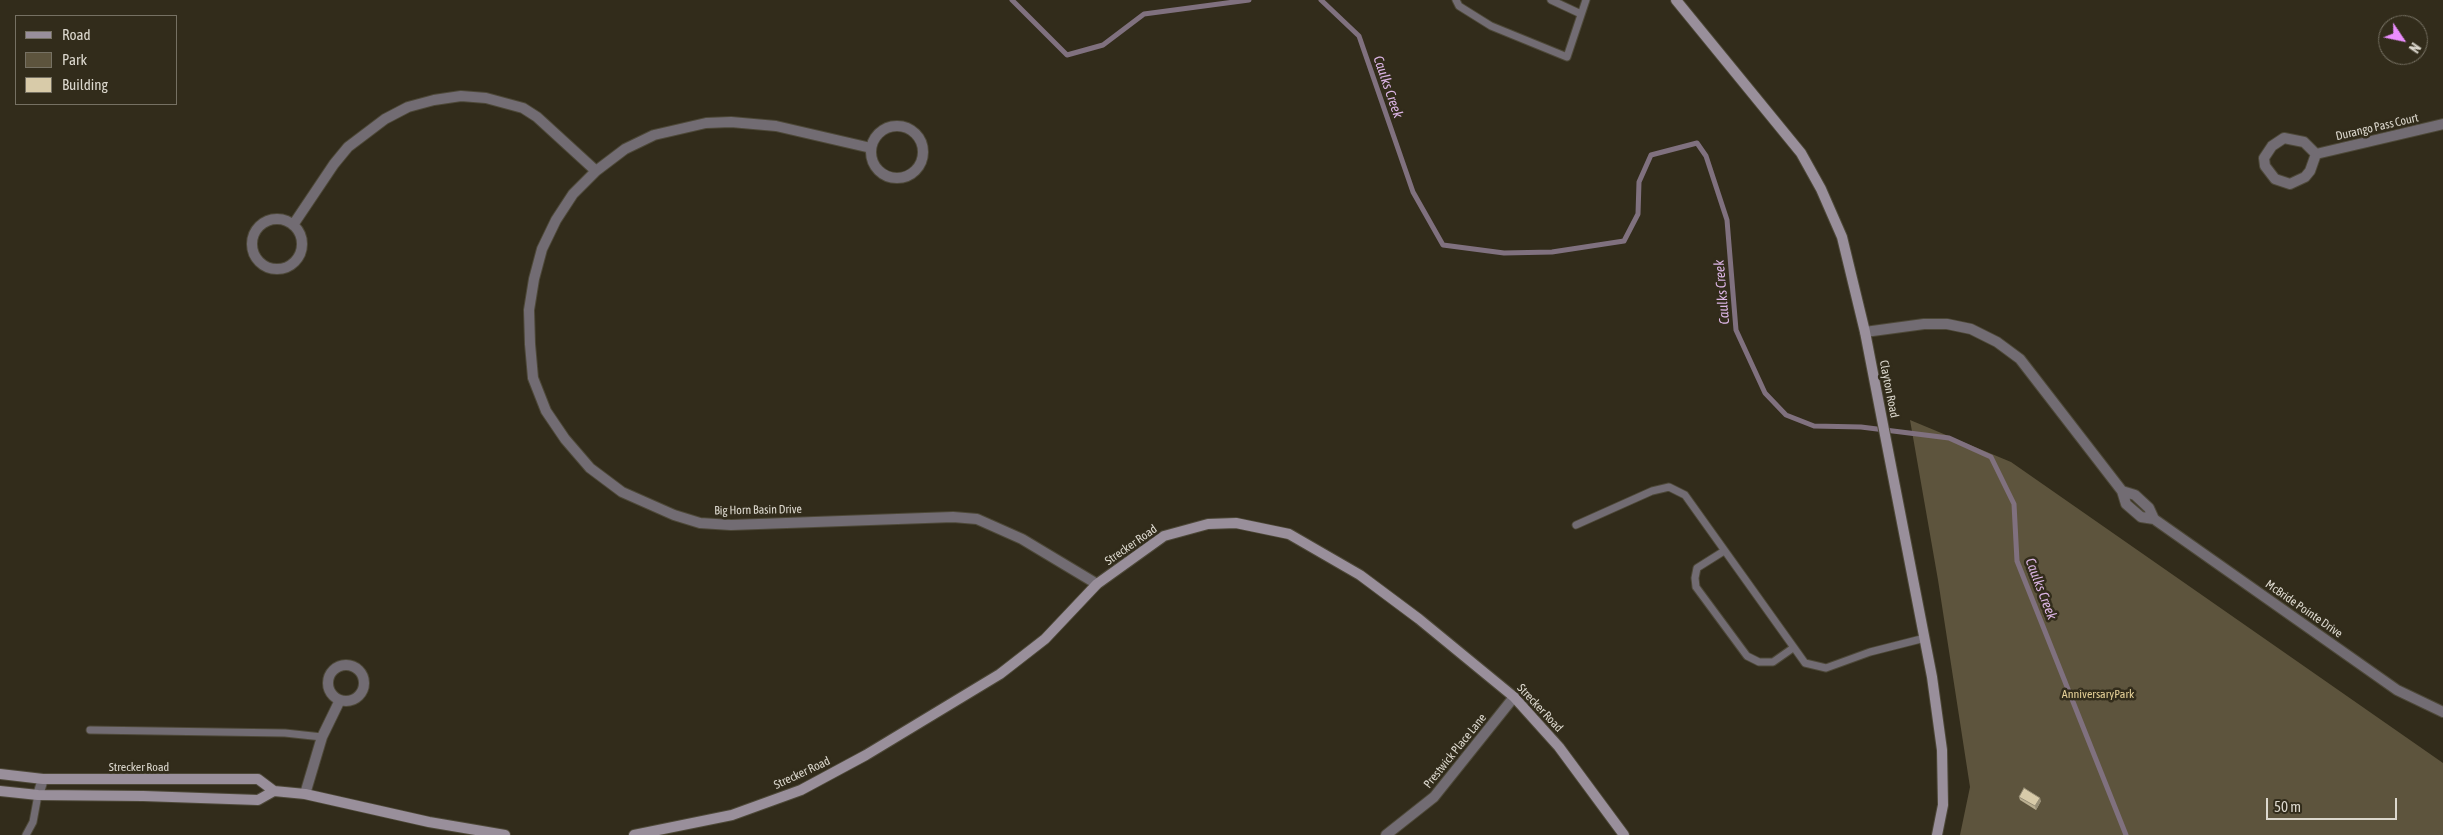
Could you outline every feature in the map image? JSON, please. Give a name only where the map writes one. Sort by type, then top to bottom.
[{"type":"street","name":"Clayton Road","points":[[1676,0],[1801,153],[1821,189],[1842,237],[1865,332],[1925,638],[1942,750],[1943,805],[1937,835]]},
{"type":"street","points":[[293,225],[334,164],[348,147],[385,119],[408,107],[434,100],[461,96],[486,98],[523,108],[537,117],[596,171]]},
{"type":"street","name":"Big Horn Basin Drive","points":[[871,148],[776,126],[731,122],[706,123],[681,127],[654,135],[626,149],[596,171],[573,194],[556,220],[542,249],[534,279],[529,310],[533,378],[543,403],[566,440],[590,468],[622,492],[674,515],[700,523],[731,524],[953,517],[977,519],[1022,540],[1097,584]]},
{"type":"street","name":"Durango Pass Court","points":[[2316,154],[2443,124]]},
{"type":"street","points":[[901,126],[910,129],[918,137],[923,153],[920,166],[912,174],[894,179],[877,170],[872,162],[871,148],[876,136],[883,130],[901,126]]},
{"type":"street","points":[[2284,138],[2304,142],[2316,154],[2310,171],[2298,182],[2282,183],[2269,174],[2265,166],[2264,158],[2272,146],[2284,138]]},
{"type":"street","points":[[278,219],[293,225],[301,237],[302,246],[295,262],[283,269],[267,268],[257,260],[252,250],[252,242],[256,231],[261,225],[278,219]]},
{"type":"street","name":"McBride Pointe Drive","points":[[1865,332],[1924,324],[1947,324],[1970,329],[1998,342],[2020,359],[2122,491],[2135,495],[2149,508],[2154,519],[2397,690],[2443,712]]},
{"type":"street","name":"Strecker Road","points":[[634,835],[732,815],[801,790],[866,755],[1000,674],[1045,639],[1097,584],[1164,536],[1208,524],[1236,523],[1289,534],[1360,575],[1419,619],[1514,696],[1559,747],[1624,835]]},
{"type":"street","name":"Prestwick Place Lane","points":[[1386,835],[1434,797],[1514,696]]},
{"type":"street","points":[[305,794],[322,737],[340,700]]},
{"type":"street","name":"Strecker Road","points":[[0,774],[43,779],[258,779],[274,791],[305,794],[429,822],[505,835]]},
{"type":"street","points":[[38,795],[43,779]]},
{"type":"street","name":"Strecker Road","points":[[0,791],[38,795],[258,800],[274,791]]},
{"type":"lane","points":[[1456,0],[1458,6],[1491,26],[1567,57],[1586,0]]},
{"type":"lane","points":[[1551,0],[1582,14]]},
{"type":"lane","points":[[1576,525],[1652,491],[1669,487],[1685,495],[1793,648],[1805,662],[1826,668],[1870,652],[1925,638]]},
{"type":"lane","points":[[1724,551],[1697,568],[1696,587],[1747,656],[1759,662],[1773,662],[1793,648]]},
{"type":"lane","points":[[90,730],[286,733],[322,737]]},
{"type":"lane","points":[[26,835],[33,822],[38,795]]},
{"type":"green space","name":"AnniversaryPark","points":[[1910,420],[2011,462],[2443,763],[2443,835],[1960,835],[1970,787],[1938,580]]},
{"type":"building","points":[[2024,788],[2040,798],[2035,806],[2019,797]]},
{"type":"waterway","name":"Caulks Creek","points":[[1012,0],[1067,55],[1103,45],[1144,14],[1249,0]]},
{"type":"waterway","name":"Caulks Creek","points":[[1321,0],[1359,36],[1413,192],[1443,245],[1504,253],[1552,252],[1624,241],[1638,214],[1639,182],[1651,155],[1697,143],[1706,156],[1727,220],[1736,330],[1765,393],[1786,415],[1814,426],[1861,427],[1949,438],[1991,457],[2014,504],[2017,561],[2126,835]]}]
